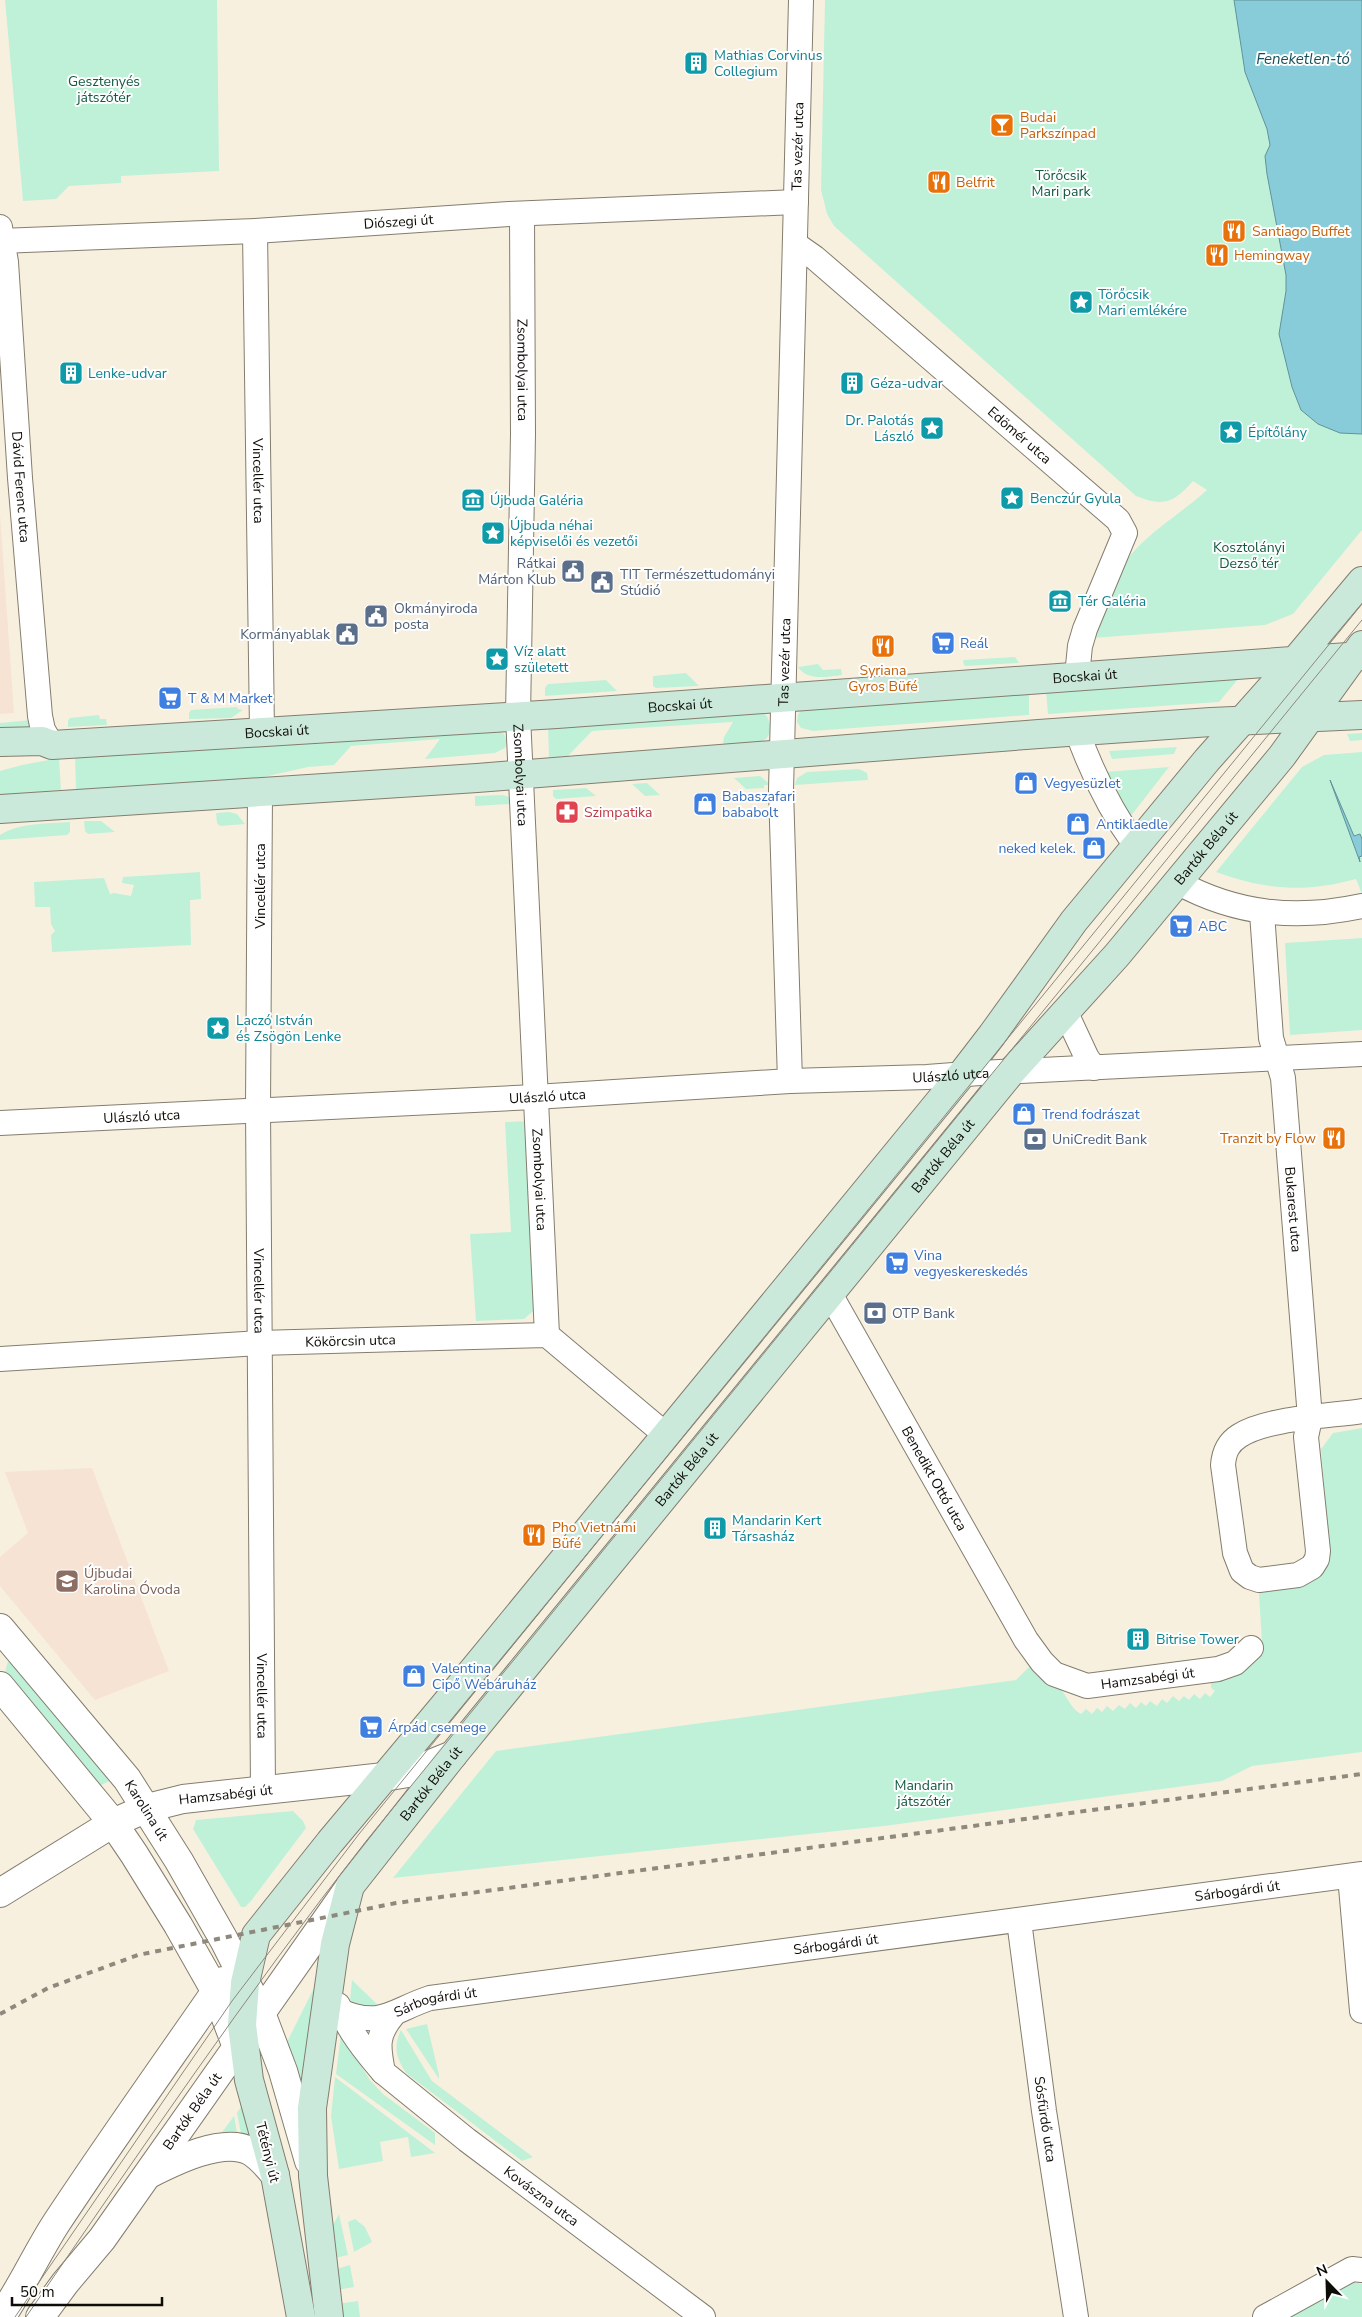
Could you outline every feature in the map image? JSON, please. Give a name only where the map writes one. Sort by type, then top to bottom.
[{"type":"main road","points":[[241,1973],[256,1935],[962,1074],[1074,921],[1241,721],[1295,661],[1362,581]]},
{"type":"main road","name":"Bocskai út","points":[[0,742],[42,741],[52,744],[518,716],[1295,661],[1359,653]]},
{"type":"main road","points":[[1241,721],[1305,689],[1359,653]]},
{"type":"main road","name":"Bartók Béla út","points":[[350,1886],[453,1755],[1012,1071],[1117,955],[1282,756],[1359,653]]},
{"type":"main road","points":[[0,817],[12,808],[520,774],[1077,732],[1362,715]]},
{"type":"main road","points":[[0,759],[52,744]]},
{"type":"main road","points":[[329,2317],[313,2176],[312,2108],[335,1999],[335,1944],[350,1886]]},
{"type":"main road","name":"Tétényi út","points":[[241,1973],[242,2004],[238,2038],[275,2175],[301,2317]]},
{"type":"street","name":"Tas vezér utca","points":[[790,1081],[781,790],[801,0]]},
{"type":"street","name":"Diószegi út","points":[[1,236],[255,231],[522,214],[796,202]]},
{"type":"street","name":"Zsombolyai utca","points":[[522,214],[522,434],[518,716],[547,1335]]},
{"type":"street","name":"Vincellér utca","points":[[255,231],[262,731]]},
{"type":"street","name":"Dávid Ferenc utca","points":[[1,236],[40,716],[43,730],[52,744]]},
{"type":"street","name":"Edömér utca","points":[[795,244],[815,258],[1116,517],[1125,534],[1085,629],[1080,646],[1077,676]]},
{"type":"street","points":[[1077,732],[1089,765],[1108,804],[1136,846]]},
{"type":"street","name":"Vincellér utca","points":[[260,791],[258,1109],[263,1791]]},
{"type":"street","points":[[1177,882],[1194,892],[1262,913],[1289,915],[1338,911],[1362,906]]},
{"type":"street","name":"Bukarest utca","points":[[1262,913],[1271,1038],[1283,1078],[1310,1418],[1306,1437],[1318,1542],[1317,1559],[1312,1567],[1298,1575],[1267,1580],[1250,1577],[1242,1570],[1235,1554],[1223,1465],[1225,1452],[1241,1435],[1269,1425],[1310,1418],[1362,1412]]},
{"type":"street","points":[[1065,1011],[1087,1058],[1094,1068]]},
{"type":"street","name":"Ulászló utca","points":[[0,1123],[535,1097],[790,1081],[926,1077],[1362,1054]]},
{"type":"street","name":"Benedikt Ottó utca","points":[[830,1294],[1026,1640],[1042,1662]]},
{"type":"street","points":[[547,1335],[666,1435]]},
{"type":"street","name":"Kökörcsin utca","points":[[0,1359],[259,1344],[547,1335]]},
{"type":"street","name":"Karolina út","points":[[0,1628],[127,1779],[147,1808],[262,2013]]},
{"type":"street","name":"Hamzsabégi út","points":[[1042,1662],[1054,1674],[1087,1686],[1218,1669],[1236,1663],[1252,1648]]},
{"type":"street","points":[[0,1686],[113,1823],[178,1925],[216,1992],[238,2038]]},
{"type":"street","name":"Hamzsabégi út","points":[[0,1893],[113,1823],[147,1808],[183,1799],[408,1773],[453,1755]]},
{"type":"street","points":[[1356,1875],[1362,2011]]},
{"type":"street","name":"Sárbogárdi út","points":[[335,1999],[357,2018],[374,2019],[394,2015],[409,2005],[430,1998],[1356,1875]]},
{"type":"street","name":"Bartók Béla út","points":[[38,2317],[102,2239],[150,2173],[214,2081],[226,2054],[238,2038],[262,2013],[350,1886]]},
{"type":"street","name":"Sósfürdő utca","points":[[1019,1921],[1044,2111],[1076,2317]]},
{"type":"street","points":[[38,2317],[8,2306],[54,2228],[133,2108],[216,1992],[241,1973]]},
{"type":"street","name":"Kovászna utca","points":[[335,1999],[358,2044],[383,2072],[467,2140],[703,2317]]},
{"type":"street","points":[[262,2013],[280,2062],[313,2176]]},
{"type":"street","points":[[383,2072],[379,2050],[382,2028],[394,2015]]},
{"type":"street","points":[[150,2173],[181,2158],[229,2147],[248,2150],[263,2160],[275,2175]]},
{"type":"street","points":[[1265,2317],[1352,2269],[1362,2270]]},
{"type":"shaded area","points":[[0,514],[14,713],[0,714]]},
{"type":"shaded area","name":"Újbudai Karolina Óvoda","points":[[92,1468],[169,1671],[95,1700],[0,1586],[0,1557],[28,1533],[5,1472]]},
{"type":"green space","name":"Gesztenyés játszótér","points":[[5,0],[217,0],[219,171],[121,176],[121,183],[69,186],[56,199],[23,201]]},
{"type":"green space","name":"Törőcsik Mari park","points":[[825,0],[1362,0],[1362,530],[1293,614],[1265,625],[1093,638],[1114,583],[1130,555],[1150,536],[1207,490],[1193,481],[1180,494],[1168,501],[1154,501],[1136,496],[834,226],[827,214],[821,190]]},
{"type":"green space","points":[[1015,657],[1019,663],[966,666],[963,660]]},
{"type":"green space","points":[[818,664],[823,670],[841,669],[842,675],[812,676],[798,667]]},
{"type":"green space","points":[[686,673],[699,686],[656,688],[653,686],[653,676]]},
{"type":"green space","points":[[1239,678],[1219,702],[1048,714],[1046,691]]},
{"type":"green space","points":[[606,680],[617,691],[545,696],[545,688],[548,684]]},
{"type":"green space","points":[[1029,692],[1029,715],[813,731],[801,728],[797,722],[798,714],[804,708]]},
{"type":"green space","points":[[237,707],[243,710],[231,718],[189,719],[191,710]]},
{"type":"green space","points":[[760,711],[767,716],[770,726],[769,734],[759,743],[752,745],[727,746],[723,743],[724,737],[733,722],[592,731],[568,756],[549,758],[548,727]]},
{"type":"green space","points":[[99,715],[100,719],[106,719],[107,725],[68,727],[70,718]]},
{"type":"green space","points":[[31,720],[35,728],[0,731],[0,723]]},
{"type":"green space","points":[[496,730],[504,734],[507,741],[505,748],[495,753],[425,759],[440,739],[351,746],[334,765],[308,767],[255,779],[76,790],[75,758]]},
{"type":"green space","points":[[1362,733],[1362,740],[1350,741],[1347,734]]},
{"type":"green space","points":[[1177,747],[1174,754],[1112,759],[1109,751]]},
{"type":"green space","points":[[1362,752],[1362,894],[1356,879],[1320,886],[1286,888],[1252,883],[1216,872],[1302,767],[1324,755]]},
{"type":"green space","points":[[59,758],[61,790],[0,795],[0,771]]},
{"type":"green space","points":[[1169,767],[1130,817],[1105,772]]},
{"type":"green space","points":[[859,769],[867,773],[868,780],[795,785],[797,778],[807,772]]},
{"type":"green space","points":[[760,776],[771,785],[764,785],[764,788],[746,789],[734,778]]},
{"type":"green space","points":[[647,783],[660,795],[645,796],[632,784]]},
{"type":"green space","points":[[586,788],[596,796],[556,799],[553,796],[553,790]]},
{"type":"green space","points":[[503,795],[509,797],[512,804],[475,806],[475,796]]},
{"type":"green space","points":[[229,812],[237,814],[245,824],[220,826],[217,823],[216,813]]},
{"type":"green space","points":[[84,821],[101,821],[115,832],[88,834],[85,831]]},
{"type":"green space","points":[[70,822],[70,832],[67,835],[0,840],[0,835],[16,828],[34,824]]},
{"type":"green space","points":[[200,872],[201,899],[190,900],[191,945],[52,952],[51,935],[55,931],[51,924],[50,907],[35,907],[34,882],[104,878],[110,894],[131,896],[134,885],[122,883],[123,877]]},
{"type":"green space","points":[[1362,938],[1362,1030],[1290,1035],[1285,943]]},
{"type":"green space","points":[[529,1121],[539,1306],[524,1319],[476,1321],[470,1234],[511,1232],[505,1122]]},
{"type":"green space","name":"Mandarin játszótér","points":[[1362,1428],[1362,1752],[1252,1766],[1222,1781],[884,1826],[393,1878],[496,1751],[1016,1680],[1031,1665],[1060,1689],[1074,1708],[1081,1714],[1086,1709],[1092,1714],[1097,1708],[1102,1712],[1107,1706],[1113,1711],[1119,1705],[1125,1709],[1130,1703],[1136,1708],[1141,1702],[1146,1706],[1150,1701],[1157,1706],[1162,1699],[1167,1703],[1173,1696],[1179,1701],[1184,1696],[1189,1700],[1194,1694],[1200,1699],[1205,1693],[1210,1697],[1215,1691],[1211,1688],[1211,1679],[1258,1654],[1262,1642],[1259,1594],[1262,1588],[1329,1551],[1321,1449],[1333,1433]]},
{"type":"green space","points":[[9,1657],[112,1780],[99,1786],[4,1676]]},
{"type":"green space","points":[[293,1811],[303,1821],[306,1828],[251,1901],[245,1907],[241,1907],[193,1829],[196,1820]]},
{"type":"green space","points":[[318,1980],[302,2089],[286,2044]]},
{"type":"green space","points":[[352,1980],[381,2008],[365,2007],[350,2000]]},
{"type":"green space","points":[[427,2024],[439,2075],[439,2079],[406,2029]]},
{"type":"green space","points":[[401,2030],[432,2081],[533,2157],[522,2161],[406,2073],[398,2057],[396,2047]]},
{"type":"green space","points":[[341,2034],[370,2080],[383,2094],[435,2133],[435,2145],[336,2074]]},
{"type":"green space","points":[[335,2077],[435,2153],[411,2157],[408,2137],[380,2142],[383,2161],[339,2169],[331,2116]]},
{"type":"green space","points":[[244,2102],[255,2140],[242,2139],[237,2113]]},
{"type":"green space","points":[[234,2116],[238,2138],[217,2139]]},
{"type":"green space","points":[[339,2214],[348,2255],[335,2258],[333,2225]]},
{"type":"green space","points":[[355,2219],[365,2227],[372,2242],[354,2252],[348,2222]]},
{"type":"green space","points":[[350,2265],[354,2287],[337,2290],[336,2269]]},
{"type":"green space","points":[[1348,2281],[1362,2284],[1362,2317],[1285,2317]]},
{"type":"green space","points":[[358,2301],[360,2317],[338,2317],[336,2304]]},
{"type":"water","name":"Feneketlen-tó","points":[[1234,0],[1362,0],[1362,434],[1340,433],[1318,424],[1301,410],[1292,387],[1279,334],[1286,291],[1286,275],[1267,174],[1265,156],[1270,145],[1267,129],[1245,72]]},
{"type":"water","points":[[1330,780],[1354,836],[1360,834],[1362,839],[1360,862]]},
{"type":"tram line","points":[[15,2317],[232,2001],[359,1834],[1362,604]]},
{"type":"tram line","points":[[26,2317],[235,2016],[367,1840],[1362,620]]},
{"type":"railway","points":[[0,2014],[48,1988],[138,1955],[396,1903],[1362,1774]]},
{"type":"place","name":"Mathias Corvinus Collegium","points":[[696,63]]},
{"type":"place","name":"Budai Parkszínpad","points":[[1002,125]]},
{"type":"place","name":"Belfrit","points":[[939,182]]},
{"type":"place","name":"Santiago Buffet","points":[[1234,231]]},
{"type":"place","name":"Hemingway","points":[[1217,255]]},
{"type":"place","name":"Törőcsik Mari emlékére","points":[[1081,302]]},
{"type":"place","name":"Lenke-udvar","points":[[71,373]]},
{"type":"place","name":"Géza-udvar","points":[[852,383]]},
{"type":"place","name":"Dr. Palotás László","points":[[932,428]]},
{"type":"place","name":"Építőlány","points":[[1231,432]]},
{"type":"place","name":"Benczúr Gyula","points":[[1012,498]]},
{"type":"place","name":"Újbuda Galéria","points":[[473,500]]},
{"type":"place","name":"Újbuda néhai képviselői és vezetői","points":[[493,533]]},
{"type":"place","name":"Rátkai Márton Klub","points":[[573,571]]},
{"type":"place","name":"TIT Természettudományi Stúdió","points":[[602,582]]},
{"type":"place","name":"Tér Galéria","points":[[1060,601]]},
{"type":"place","name":"Okmányiroda posta","points":[[376,616]]},
{"type":"place","name":"Kormányablak","points":[[347,634]]},
{"type":"place","name":"Reál","points":[[943,643]]},
{"type":"place","name":"Syriana Gyros Büfé","points":[[883,646]]},
{"type":"place","name":"Víz alatt született","points":[[497,659]]},
{"type":"place","name":"T & M Market","points":[[170,698]]},
{"type":"place","name":"Vegyesüzlet","points":[[1026,783]]},
{"type":"place","name":"Babaszafari bababolt","points":[[705,804]]},
{"type":"place","name":"Szimpatika","points":[[567,812]]},
{"type":"place","name":"Antiklaedle","points":[[1078,824]]},
{"type":"place","name":"neked kelek.","points":[[1094,848]]},
{"type":"place","name":"ABC","points":[[1181,926]]},
{"type":"place","name":"Laczó István és Zsögön Lenke","points":[[218,1028]]},
{"type":"place","name":"Trend fodrászat","points":[[1024,1114]]},
{"type":"place","name":"Tranzit by Flow","points":[[1334,1138]]},
{"type":"place","name":"UniCredit Bank","points":[[1035,1139]]},
{"type":"place","name":"Vina vegyeskereskedés","points":[[897,1263]]},
{"type":"place","name":"OTP Bank","points":[[875,1313]]},
{"type":"place","name":"Mandarin Kert Társasház","points":[[715,1528]]},
{"type":"place","name":"Pho Vietnámi Büfé","points":[[534,1535]]},
{"type":"place","name":"Újbudai Karolina Óvoda","points":[[67,1581]]},
{"type":"place","name":"Bitrise Tower","points":[[1138,1639]]},
{"type":"place","name":"Valentina Cipő Webáruház","points":[[414,1676]]},
{"type":"place","name":"Árpád csemege","points":[[371,1727]]},
{"type":"park label","name":"Kosztolányi Dezső tér","points":[[1249,556]]}]
